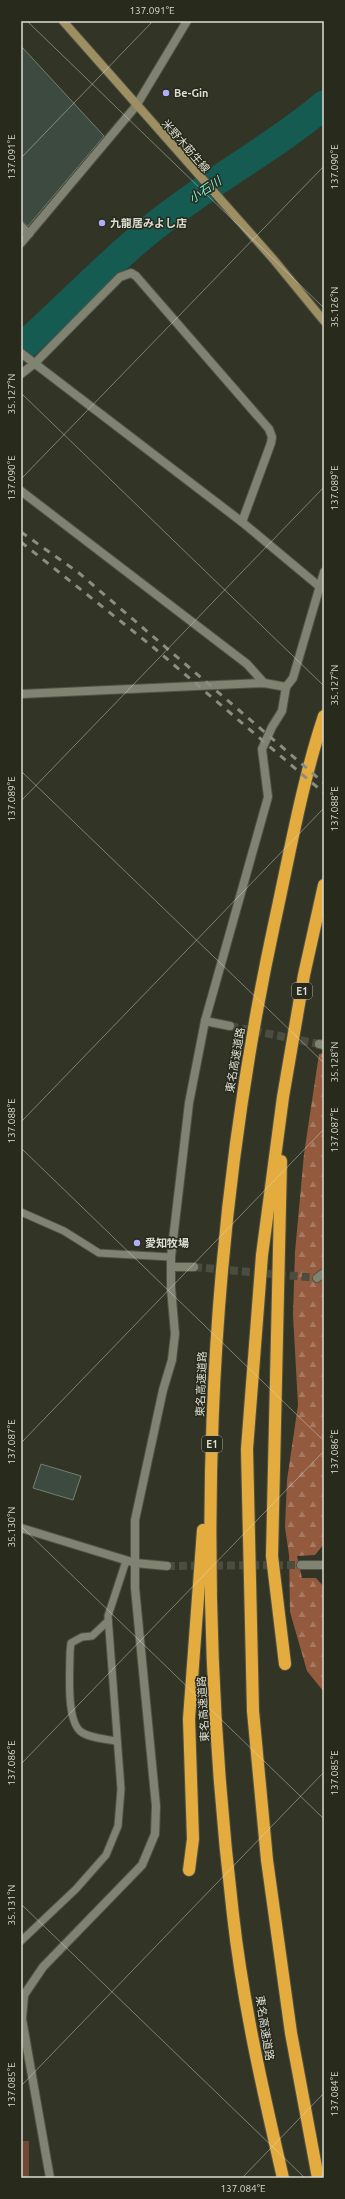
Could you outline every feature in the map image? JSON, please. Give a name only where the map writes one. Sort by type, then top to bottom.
[{"type":"highway","name":"東名高速道路","points":[[283,2178],[259,2073],[233,1918],[221,1794],[214,1662],[210,1542],[213,1400],[223,1253],[243,1087],[266,965],[293,839],[324,716]]},
{"type":"highway","name":"E1","points":[[318,2178],[291,2032],[267,1860],[253,1712],[247,1449],[262,1255],[283,1098],[304,974],[324,885]]},
{"type":"highway","points":[[283,1098],[272,1556],[285,1664]]},
{"type":"highway","points":[[189,1870],[193,1839],[189,1719],[213,1400]]},
{"type":"main road","name":"米野木莇生線","points":[[63,21],[211,191],[274,260],[324,321]]},
{"type":"street","points":[[21,243],[136,106],[187,21]]},
{"type":"street","points":[[21,226],[29,234]]},
{"type":"street","points":[[21,374],[35,363],[120,276],[131,273],[136,276],[269,428],[272,437],[271,443],[242,522]]},
{"type":"street","points":[[21,353],[242,522],[320,587]]},
{"type":"street","points":[[21,491],[247,664],[264,683]]},
{"type":"street","points":[[50,2178],[22,2019],[24,1995],[43,1967],[142,1865],[155,1834],[156,1806],[135,1588],[135,1520],[163,1390],[172,1360],[175,1334],[171,1257],[189,1103],[205,1021],[268,797],[262,749],[272,727],[282,711],[286,687],[293,678],[324,572]]},
{"type":"street","points":[[21,694],[264,683],[286,687]]},
{"type":"street","points":[[205,1021],[230,1026]]},
{"type":"street","points":[[171,1267],[194,1267]]},
{"type":"street","points":[[21,1528],[135,1564],[167,1566]]},
{"type":"street","points":[[301,1565],[324,1565]]},
{"type":"lane","points":[[21,1212],[64,1231],[99,1253],[171,1257]]},
{"type":"lane","points":[[21,1941],[76,1889],[106,1855],[118,1826],[121,1788],[116,1741],[108,1616],[126,1561]]},
{"type":"lane","points":[[108,1621],[92,1636],[82,1637],[71,1643],[72,1719],[80,1731],[100,1738],[116,1741]]},
{"type":"shaded area","points":[[21,2141],[29,2141],[29,2178],[21,2178]]},
{"type":"green space","points":[[324,1053],[324,1544],[315,1555],[297,1556],[302,1578],[316,1578],[324,1587],[324,1692],[307,1671],[290,1612],[289,1555],[285,1527],[287,1480],[298,1405],[293,1315],[295,1252],[304,1154],[319,1054]]},
{"type":"building","points":[[21,46],[104,136],[28,226],[21,220]]},
{"type":"building","points":[[41,1464],[81,1476],[73,1500],[33,1488]]},
{"type":"waterway","name":"小石川","points":[[21,348],[114,261],[153,227],[192,198],[306,120],[324,105]]},
{"type":"tunnel","points":[[230,1026],[319,1044]]},
{"type":"tunnel","points":[[194,1267],[317,1278]]},
{"type":"tunnel","points":[[167,1566],[301,1565]]},
{"type":"railway","points":[[21,532],[79,573],[324,783]]},
{"type":"railway","points":[[21,542],[153,647],[324,793]]},
{"type":"place","name":"Be-Gin","points":[[166,93]]},
{"type":"place","name":"九龍居みよし店","points":[[102,223]]},
{"type":"place","name":"愛知牧場","points":[[137,1243]]}]
